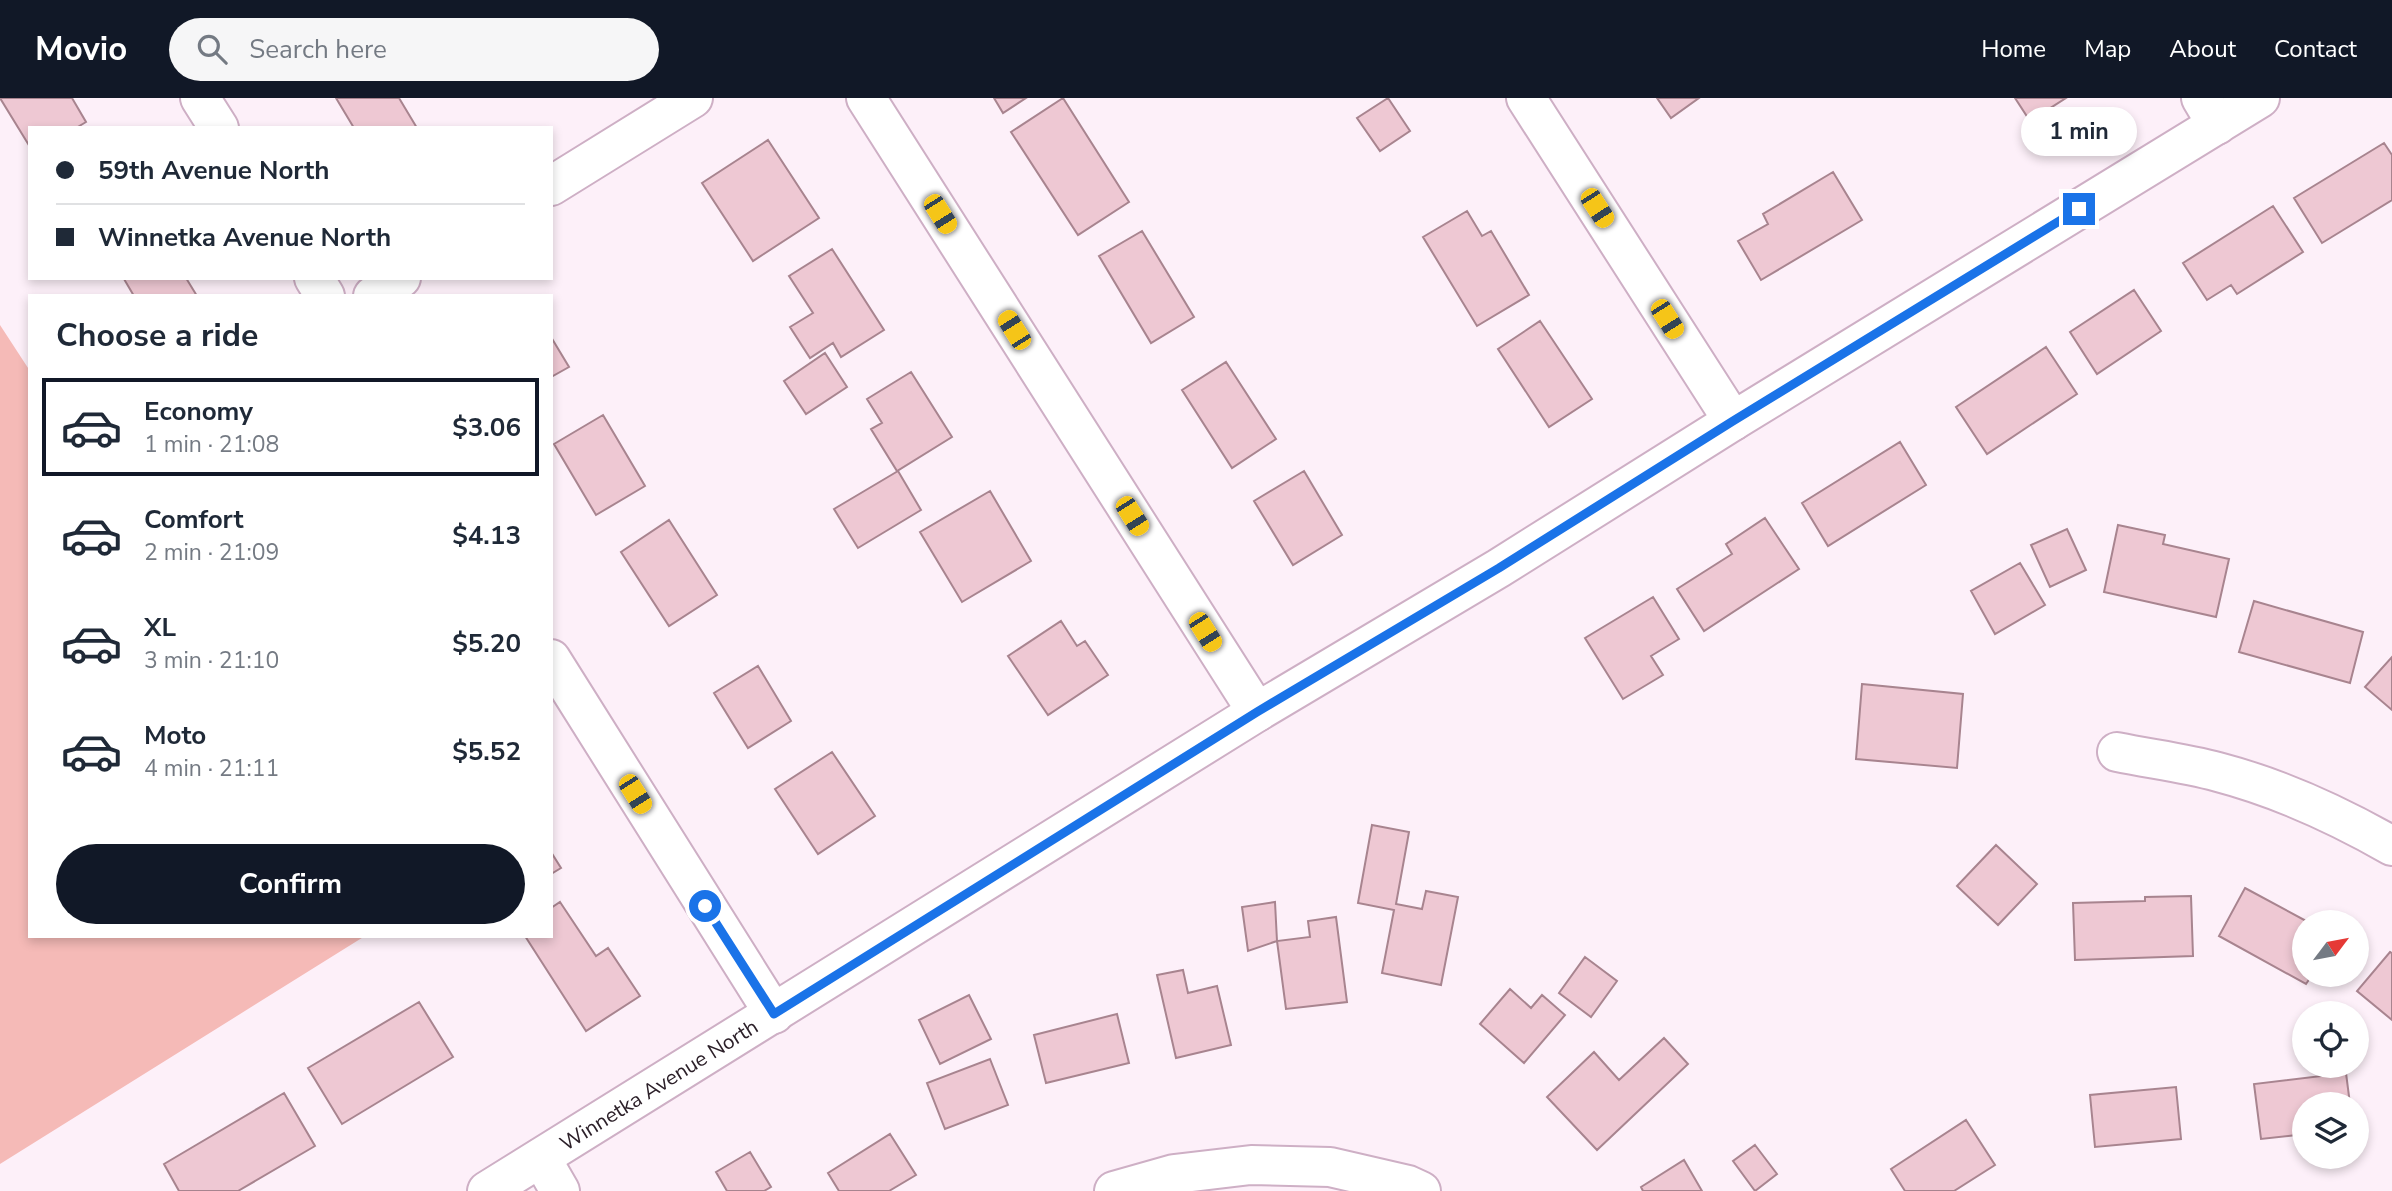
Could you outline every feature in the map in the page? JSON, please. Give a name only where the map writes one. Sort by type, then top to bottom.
[{"type":"street","points":[[200,98],[218,126]]},
{"type":"street","points":[[553,185],[693,98]]},
{"type":"street","points":[[866,98],[1257,712]]},
{"type":"street","points":[[1526,98],[1733,421]]},
{"type":"street","name":"Winnetka Avenue North","points":[[487,1191],[1257,712],[1499,568],[1733,421],[2209,111],[2260,98]]},
{"type":"street","points":[[376,294],[398,280]]},
{"type":"street","points":[[553,662],[774,1014]]},
{"type":"street","points":[[2117,752],[2218,772],[2288,795],[2356,825],[2392,846]]},
{"type":"street","points":[[541,1158],[560,1191]]},
{"type":"street","points":[[1114,1191],[1174,1174],[1251,1165],[1330,1167],[1408,1185],[1421,1191]]},
{"type":"shaded area","points":[[0,325],[28,368],[28,938],[362,938],[0,1164]]},
{"type":"building","points":[[0,98],[72,98],[86,122],[79,126],[28,126],[28,144]]},
{"type":"building","points":[[336,98],[399,98],[416,126],[353,126]]},
{"type":"building","points":[[994,98],[1026,98],[1003,113]]},
{"type":"building","points":[[1063,98],[1129,202],[1078,235],[1011,132]]},
{"type":"building","points":[[1388,98],[1410,131],[1380,151],[1357,118]]},
{"type":"building","points":[[1657,98],[1699,98],[1671,118]]},
{"type":"building","points":[[2015,98],[2066,98],[2030,121]]},
{"type":"building","points":[[768,140],[819,218],[753,261],[702,183]]},
{"type":"building","points":[[2384,143],[2392,155],[2392,200],[2322,243],[2294,198]]},
{"type":"building","points":[[1833,172],[1862,220],[1761,280],[1738,241],[1768,224],[1763,214]]},
{"type":"building","points":[[2273,206],[2303,252],[2237,294],[2231,285],[2207,300],[2183,263]]},
{"type":"building","points":[[1467,211],[1482,236],[1491,231],[1529,295],[1477,326],[1423,237]]},
{"type":"building","points":[[1142,231],[1194,317],[1151,343],[1099,256]]},
{"type":"building","points":[[832,249],[884,330],[841,357],[833,343],[810,358],[790,327],[813,313],[789,276]]},
{"type":"building","points":[[125,280],[187,280],[196,294],[133,294]]},
{"type":"building","points":[[2134,290],[2161,331],[2097,374],[2070,332]]},
{"type":"building","points":[[1540,321],[1592,399],[1549,427],[1498,349]]},
{"type":"building","points":[[553,340],[569,367],[553,376]]},
{"type":"building","points":[[2046,347],[2077,394],[1987,454],[1956,407]]},
{"type":"building","points":[[825,353],[847,387],[806,414],[784,381]]},
{"type":"building","points":[[1226,362],[1276,439],[1232,468],[1182,390]]},
{"type":"building","points":[[911,372],[952,437],[897,471],[871,429],[882,423],[867,399]]},
{"type":"building","points":[[603,415],[645,486],[596,515],[554,444]]},
{"type":"building","points":[[1900,442],[1926,485],[1828,546],[1802,503]]},
{"type":"building","points":[[898,471],[921,510],[858,548],[834,509]]},
{"type":"building","points":[[1304,471],[1342,535],[1293,565],[1254,501]]},
{"type":"building","points":[[990,491],[1031,561],[962,602],[920,532]]},
{"type":"building","points":[[1765,518],[1799,569],[1704,631],[1677,589],[1732,554],[1726,544]]},
{"type":"building","points":[[669,520],[717,595],[669,626],[621,552]]},
{"type":"building","points":[[2118,525],[2165,535],[2163,544],[2229,559],[2216,617],[2104,592]]},
{"type":"building","points":[[2067,529],[2086,570],[2050,587],[2031,545]]},
{"type":"building","points":[[2020,563],[2045,605],[1995,634],[1971,591]]},
{"type":"building","points":[[1653,597],[1679,639],[1651,656],[1663,675],[1623,699],[1585,638]]},
{"type":"building","points":[[2254,601],[2363,632],[2350,683],[2239,652]]},
{"type":"building","points":[[1061,621],[1077,646],[1085,641],[1108,675],[1048,715],[1008,656]]},
{"type":"building","points":[[2392,657],[2392,710],[2365,687]]},
{"type":"building","points":[[758,666],[791,721],[748,748],[714,693]]},
{"type":"building","points":[[1862,684],[1963,694],[1957,768],[1856,759]]},
{"type":"building","points":[[832,752],[875,816],[818,854],[775,789]]},
{"type":"building","points":[[1372,825],[1409,832],[1396,904],[1422,909],[1426,891],[1458,897],[1441,985],[1382,973],[1394,910],[1358,903]]},
{"type":"building","points":[[1996,845],[2037,884],[1998,925],[1957,886]]},
{"type":"building","points":[[553,855],[561,868],[553,873]]},
{"type":"building","points":[[2245,888],[2292,913],[2292,976],[2219,936]]},
{"type":"building","points":[[2191,896],[2193,956],[2075,960],[2073,903],[2145,901],[2145,897]]},
{"type":"building","points":[[560,902],[596,956],[608,948],[640,996],[586,1031],[526,938],[553,938],[553,907]]},
{"type":"building","points":[[1275,902],[1277,941],[1248,951],[1242,907]]},
{"type":"building","points":[[1336,917],[1347,1002],[1286,1009],[1277,941],[1310,937],[1308,921]]},
{"type":"building","points":[[2390,952],[2392,953],[2392,1020],[2357,991],[2360,987],[2370,987],[2370,976]]},
{"type":"building","points":[[1585,957],[1617,981],[1591,1017],[1559,993]]},
{"type":"building","points":[[1183,970],[1188,993],[1217,986],[1231,1045],[1176,1058],[1157,975]]},
{"type":"building","points":[[1510,989],[1531,1008],[1542,995],[1565,1015],[1524,1063],[1480,1024]]},
{"type":"building","points":[[969,995],[991,1039],[940,1064],[919,1020]]},
{"type":"building","points":[[419,1002],[453,1057],[342,1124],[308,1068]]},
{"type":"building","points":[[1117,1014],[1129,1063],[1046,1083],[1034,1035]]},
{"type":"building","points":[[1664,1038],[1688,1064],[1597,1150],[1547,1097],[1594,1052],[1619,1080]]},
{"type":"building","points":[[990,1059],[1008,1105],[945,1129],[927,1083]]},
{"type":"building","points":[[2304,1078],[2347,1078],[2348,1092],[2292,1092],[2292,1135],[2261,1139],[2254,1084]]},
{"type":"building","points":[[2176,1087],[2181,1139],[2095,1147],[2090,1095]]},
{"type":"building","points":[[284,1093],[315,1146],[238,1191],[179,1191],[164,1164]]},
{"type":"building","points":[[1966,1120],[1995,1165],[1954,1191],[1905,1191],[1891,1169]]},
{"type":"building","points":[[890,1134],[916,1175],[889,1191],[839,1191],[828,1173]]},
{"type":"building","points":[[1755,1145],[1777,1174],[1755,1191],[1733,1161]]},
{"type":"building","points":[[750,1152],[771,1187],[764,1191],[727,1191],[716,1172]]},
{"type":"building","points":[[1684,1160],[1702,1191],[1643,1191],[1641,1187]]},
{"type":"route","points":[[705,906],[774,1014],[1257,712],[1499,568],[2079,209]]}]
